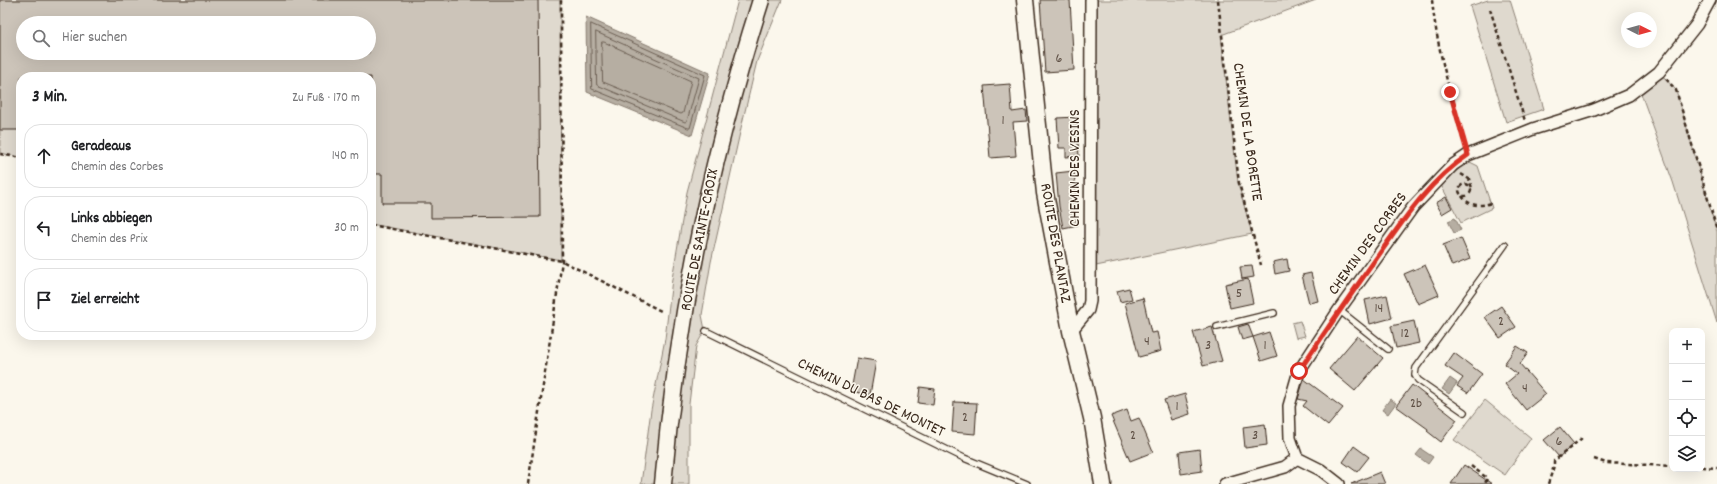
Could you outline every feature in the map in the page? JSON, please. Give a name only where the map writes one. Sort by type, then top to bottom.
[{"type":"main road","name":"ROUTE DE SAINTE-CROIX","points":[[663,484],[674,378],[693,264],[709,188],[761,0]]},
{"type":"main road","name":"ROUTE DES PLANTAZ","points":[[1024,0],[1045,193],[1071,331],[1092,418],[1103,484]]},
{"type":"street","name":"CHEMIN DES VESINS","points":[[1071,331],[1088,310],[1090,301],[1092,0]]},
{"type":"street","name":"CHEMIN DES CORBES","points":[[1297,458],[1290,438],[1288,406],[1299,371],[1413,207],[1447,171],[1468,155],[1528,131],[1594,110],[1630,95],[1658,72],[1697,24],[1710,0]]},
{"type":"street","points":[[1225,484],[1285,467],[1297,458],[1321,470],[1339,484]]},
{"type":"lane","points":[[1464,412],[1418,380],[1415,375],[1416,368],[1505,245]]},
{"type":"lane","points":[[1340,310],[1388,349]]},
{"type":"lane","points":[[1217,327],[1274,313]]},
{"type":"lane","name":"CHEMIN DU BAS DE MONTET","points":[[706,331],[964,458],[1027,484]]},
{"type":"path","points":[[528,484],[562,261],[561,0]]},
{"type":"path","name":"CHEMIN DE LA BORETTE","points":[[1218,0],[1239,183],[1261,265]]},
{"type":"path","points":[[1432,0],[1434,26],[1450,92],[1468,155]]},
{"type":"path","points":[[1490,9],[1528,131]]},
{"type":"path","points":[[1658,72],[1676,90],[1717,230]]},
{"type":"path","points":[[0,154],[16,157]]},
{"type":"path","points":[[1447,171],[1464,175],[1469,179],[1472,189],[1471,193],[1468,196],[1460,194]]},
{"type":"path","points":[[1472,189],[1468,184],[1462,185],[1460,188],[1460,194],[1464,200],[1477,205],[1492,203]]},
{"type":"path","points":[[376,226],[562,261],[663,312]]},
{"type":"path","points":[[1548,484],[1554,462],[1582,438]]},
{"type":"path","points":[[1594,459],[1606,463],[1669,466]]},
{"type":"path","points":[[1471,466],[1487,478],[1485,484]]},
{"type":"path","points":[[1705,467],[1717,468]]},
{"type":"shaded area","points":[[0,0],[560,0],[561,260],[376,225],[376,72],[16,72],[16,156],[0,153]]},
{"type":"shaded area","points":[[738,0],[782,0],[757,61],[711,262],[702,315],[705,330],[696,346],[689,404],[689,484],[641,484],[651,410],[665,339],[672,279],[687,192]]},
{"type":"shaded area","points":[[1092,0],[1316,0],[1221,35],[1238,183],[1252,234],[1091,267]]},
{"type":"shaded area","points":[[1488,0],[1510,0],[1544,109],[1506,122],[1470,6]]},
{"type":"shaded area","points":[[1659,72],[1676,90],[1717,232],[1717,323],[1673,182],[1639,88]]},
{"type":"shaded area","points":[[1470,162],[1478,166],[1492,208],[1461,223],[1441,185],[1462,166]]},
{"type":"shaded area","points":[[1300,321],[1305,336],[1296,338],[1292,323]]},
{"type":"shaded area","points":[[1485,400],[1531,438],[1505,475],[1454,440]]},
{"type":"water","points":[[586,17],[710,73],[692,135],[587,92]]},
{"type":"water","points":[[1455,218],[1461,230],[1454,233],[1448,221]]},
{"type":"water","points":[[1450,378],[1457,383],[1449,394],[1442,389]]},
{"type":"water","points":[[1390,399],[1396,403],[1388,414],[1382,410]]},
{"type":"water","points":[[1421,449],[1433,457],[1428,464],[1416,455]]},
{"type":"building","points":[[0,0],[538,0],[540,217],[431,218],[431,203],[382,203],[382,174],[376,174],[376,72],[16,72],[16,130],[0,130]]},
{"type":"building","points":[[1040,0],[1070,0],[1074,70],[1045,72]]},
{"type":"building","points":[[1010,84],[1012,112],[1026,110],[1027,121],[1013,122],[1016,156],[990,158],[984,86]]},
{"type":"building","points":[[1076,117],[1079,156],[1066,157],[1066,148],[1059,148],[1057,118]]},
{"type":"building","points":[[1074,171],[1077,205],[1073,206],[1078,225],[1063,228],[1056,173]]},
{"type":"building","points":[[1446,197],[1452,208],[1442,214],[1436,203]]},
{"type":"building","points":[[1461,238],[1470,259],[1452,266],[1443,245]]},
{"type":"building","points":[[1287,259],[1289,271],[1275,274],[1273,262]]},
{"type":"building","points":[[1425,265],[1439,295],[1418,304],[1404,274]]},
{"type":"building","points":[[1252,266],[1254,277],[1242,279],[1240,267]]},
{"type":"building","points":[[1311,273],[1318,301],[1309,303],[1302,275]]},
{"type":"building","points":[[1248,279],[1253,303],[1230,308],[1225,284]]},
{"type":"building","points":[[1129,288],[1132,299],[1120,302],[1117,291]]},
{"type":"building","points":[[1387,295],[1392,318],[1370,324],[1365,300]]},
{"type":"building","points":[[1143,298],[1151,333],[1157,332],[1161,351],[1139,357],[1125,303]]},
{"type":"building","points":[[1501,306],[1516,327],[1500,338],[1485,317]]},
{"type":"building","points":[[1414,321],[1419,343],[1396,348],[1391,326]]},
{"type":"building","points":[[1248,324],[1253,337],[1242,340],[1238,327]]},
{"type":"building","points":[[1212,327],[1222,361],[1203,366],[1193,332]]},
{"type":"building","points":[[1269,332],[1277,356],[1261,361],[1253,337]]},
{"type":"building","points":[[1357,336],[1383,358],[1355,391],[1329,369]]},
{"type":"building","points":[[1517,346],[1528,353],[1520,364],[1546,394],[1526,410],[1505,384],[1517,374],[1504,364]]},
{"type":"building","points":[[1454,353],[1482,374],[1468,393],[1457,386],[1463,378],[1445,366]]},
{"type":"building","points":[[857,358],[876,361],[870,395],[851,391]]},
{"type":"building","points":[[1304,379],[1343,408],[1328,426],[1303,406],[1307,401],[1298,399]]},
{"type":"building","points":[[1412,385],[1457,420],[1441,442],[1427,431],[1428,429],[1396,406]]},
{"type":"building","points":[[920,387],[935,389],[933,405],[918,403]]},
{"type":"building","points":[[1185,394],[1190,414],[1171,420],[1164,400]]},
{"type":"building","points":[[954,402],[977,403],[975,434],[952,432]]},
{"type":"building","points":[[1127,410],[1131,421],[1139,418],[1153,452],[1130,461],[1111,416]]},
{"type":"building","points":[[1265,424],[1267,445],[1245,448],[1243,427]]},
{"type":"building","points":[[1560,427],[1574,444],[1559,457],[1544,440]]},
{"type":"building","points":[[1354,446],[1369,457],[1357,472],[1343,462]]},
{"type":"building","points":[[1200,449],[1202,471],[1181,474],[1179,452]]},
{"type":"building","points":[[1464,465],[1492,484],[1451,484]]},
{"type":"building","points":[[1380,472],[1385,484],[1351,484]]},
{"type":"route","points":[[1299,371],[1413,207],[1453,165],[1468,155],[1450,92]]}]
